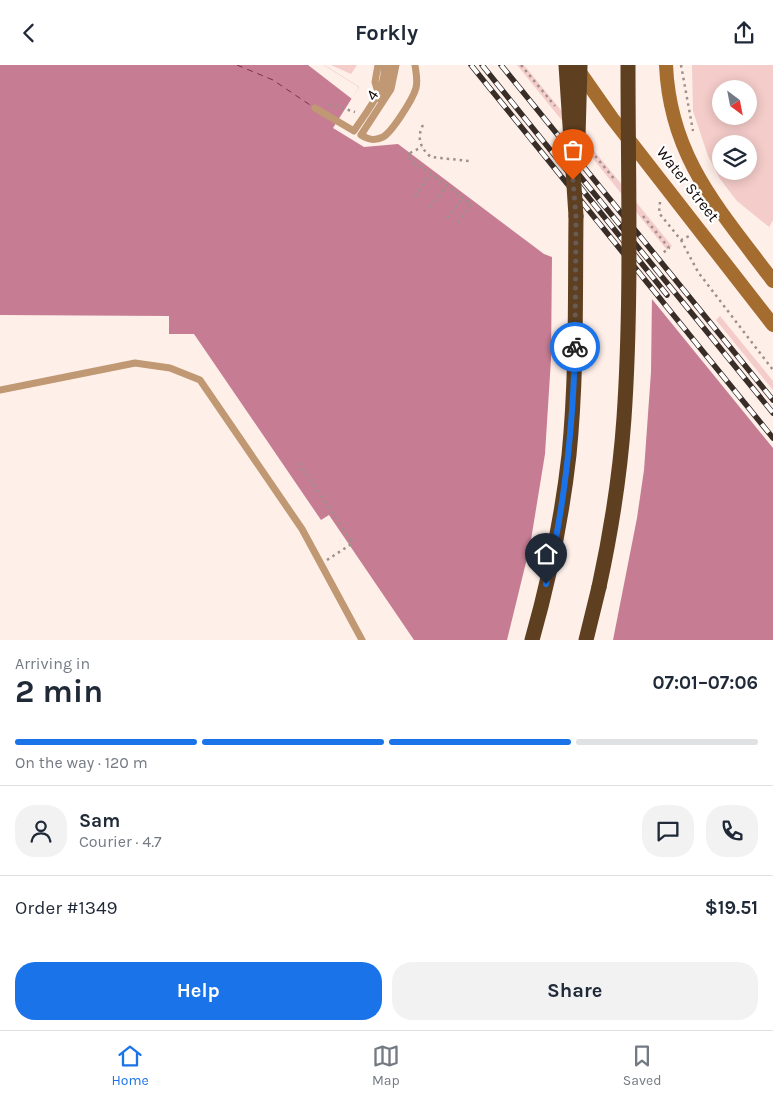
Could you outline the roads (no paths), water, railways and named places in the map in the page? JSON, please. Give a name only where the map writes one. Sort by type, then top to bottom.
[{"type":"highway","points":[[566,65],[576,217]]},
{"type":"highway","points":[[532,640],[558,527],[570,433],[575,359],[580,65]]},
{"type":"highway","points":[[587,640],[613,515],[624,418],[627,327],[628,65]]},
{"type":"highway","points":[[523,640],[543,595]]},
{"type":"main road","name":"Water Street","points":[[576,65],[612,118],[773,325]]},
{"type":"main road","name":"Water Street","points":[[666,65],[667,90],[676,130],[696,176],[773,281]]},
{"type":"lane","points":[[378,65],[375,82],[378,93]]},
{"type":"lane","points":[[357,133],[378,93],[384,76],[384,65]]},
{"type":"lane","points":[[357,133],[386,87],[389,79],[390,65]]},
{"type":"lane","name":"4","points":[[357,133],[391,89],[396,65]]},
{"type":"lane","points":[[315,108],[372,140],[382,137],[407,105],[416,89],[415,65]]},
{"type":"lane","points":[[0,390],[135,363],[170,368],[200,380],[302,529],[362,640]]},
{"type":"railway","points":[[471,65],[773,438]]},
{"type":"railway","points":[[482,65],[667,295]]},
{"type":"railway","points":[[501,65],[773,400]]},
{"type":"railway","points":[[571,165],[773,413]]}]
